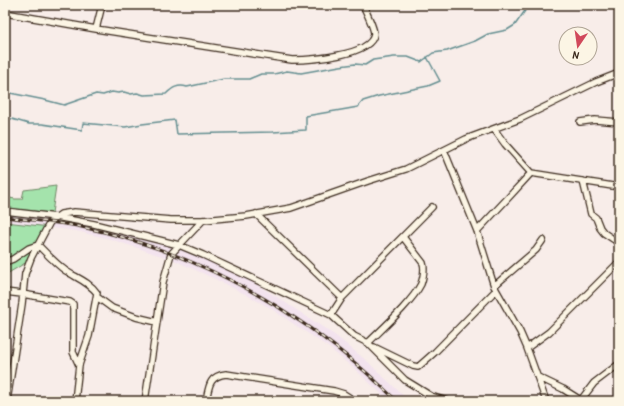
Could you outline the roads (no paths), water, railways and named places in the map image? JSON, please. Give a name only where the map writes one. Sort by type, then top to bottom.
[{"type":"street","points":[[96,29],[102,5]]},
{"type":"street","points":[[5,13],[286,59],[310,60],[340,55],[360,48],[370,42],[374,34],[363,5]]},
{"type":"street","points":[[7,401],[24,274],[50,222],[56,217],[62,214],[74,212],[171,220],[203,220],[231,218],[291,208],[406,169],[466,139],[520,119],[596,82],[619,73]]},
{"type":"street","points":[[580,122],[595,120],[619,122]]},
{"type":"street","points":[[494,129],[504,144],[531,173],[619,187]]},
{"type":"street","points":[[444,150],[477,231],[495,288],[520,332],[546,401]]},
{"type":"street","points":[[477,231],[531,173]]},
{"type":"street","points":[[583,181],[591,214],[596,218],[604,233],[619,243]]},
{"type":"street","points":[[331,315],[342,298],[432,207]]},
{"type":"street","points":[[5,211],[56,217],[94,224],[179,245],[256,279],[282,293],[331,315],[354,336],[413,366],[418,367],[435,352],[495,288],[536,250],[543,240]]},
{"type":"street","points":[[256,214],[342,298]]},
{"type":"street","points":[[145,401],[163,282],[171,254],[203,220]]},
{"type":"street","points":[[370,344],[408,302],[421,284],[424,267],[423,262],[403,237]]},
{"type":"street","points":[[5,262],[13,259],[29,248],[38,245]]},
{"type":"street","points":[[38,245],[65,270],[86,282],[97,293],[89,336],[79,365],[76,401]]},
{"type":"street","points":[[527,348],[549,332],[619,262]]},
{"type":"street","points":[[5,292],[70,302],[73,304],[74,352],[79,365]]},
{"type":"street","points":[[97,297],[112,308],[136,317],[157,322]]},
{"type":"street","points":[[370,344],[405,380],[431,396],[447,401]]},
{"type":"street","points":[[538,377],[563,389],[582,401],[594,383],[619,364]]},
{"type":"street","points":[[206,401],[211,381],[216,376],[226,374],[334,391],[344,394],[355,401]]},
{"type":"waterway","points":[[5,92],[64,105],[96,94],[103,95],[112,92],[124,92],[131,94],[137,93],[144,95],[166,94],[178,86],[187,87],[224,79],[249,79],[261,74],[274,74],[287,71],[301,73],[355,64],[365,65],[373,60],[394,57],[408,57],[421,62],[433,53],[447,51],[475,41],[488,34],[507,30],[515,25],[529,5]]},
{"type":"waterway","points":[[5,117],[29,124],[42,124],[82,130],[83,123],[125,127],[175,120],[177,134],[306,130],[306,116],[358,107],[363,101],[379,96],[428,86],[440,81],[427,57]]},
{"type":"railway","points":[[5,217],[77,226],[116,235],[154,247],[228,279],[263,298],[298,320],[330,343],[366,372],[397,401]]}]
